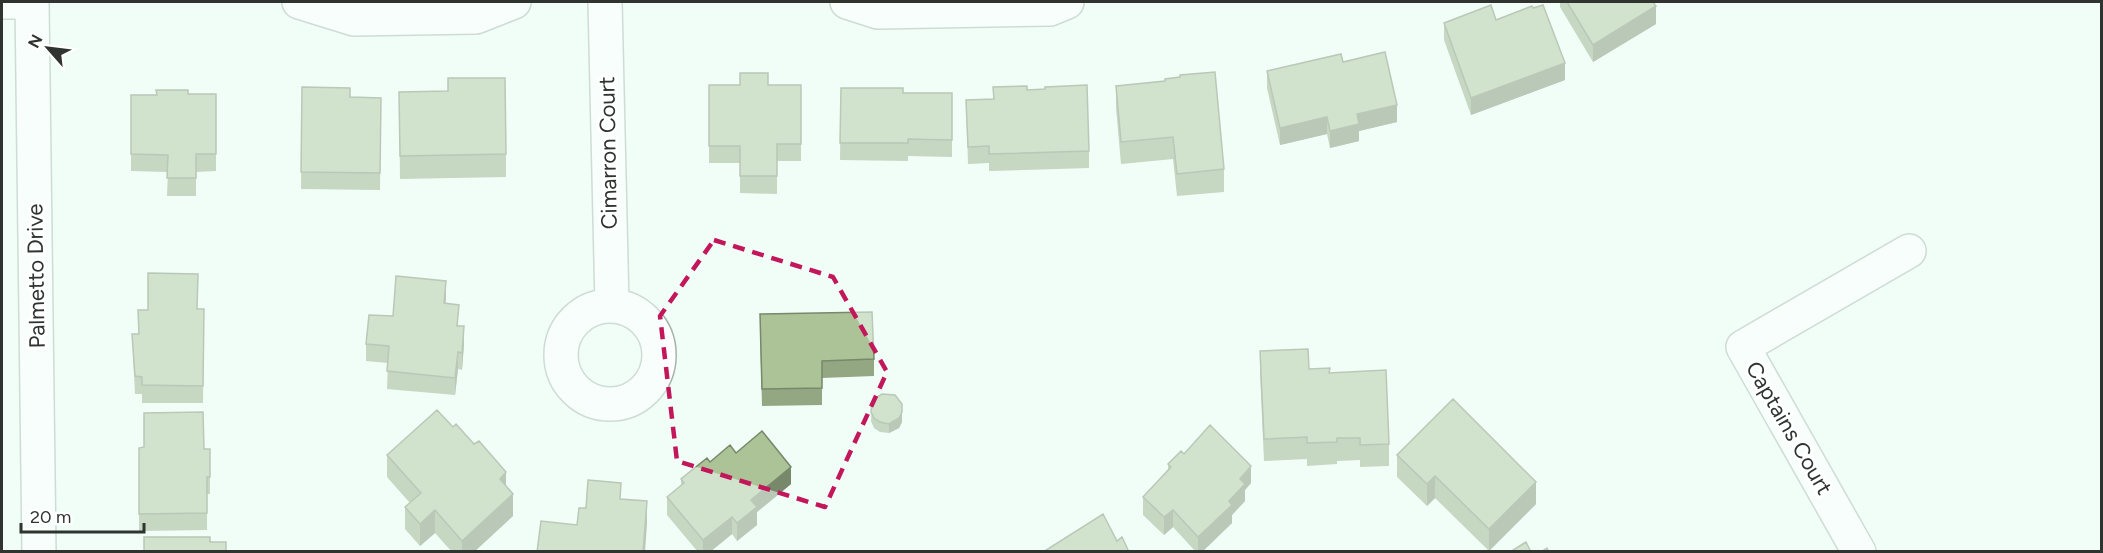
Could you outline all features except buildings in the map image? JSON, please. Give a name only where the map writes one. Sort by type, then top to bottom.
[{"type":"street","points":[[2,2],[20,2]]},
{"type":"street","name":"Palmetto Drive","points":[[32,2],[39,552]]},
{"type":"street","points":[[299,2],[354,19],[476,17],[514,2]]},
{"type":"street","name":"Cimarron Court","points":[[605,2],[612,305]]},
{"type":"street","points":[[847,2],[879,12],[1050,9],[1067,2]]},
{"type":"street","name":"Captains Court","points":[[1859,552],[1743,347],[1910,251]]},
{"type":"highlighted area","points":[[714,240],[833,277],[887,372],[825,507],[677,461],[660,316]]}]
